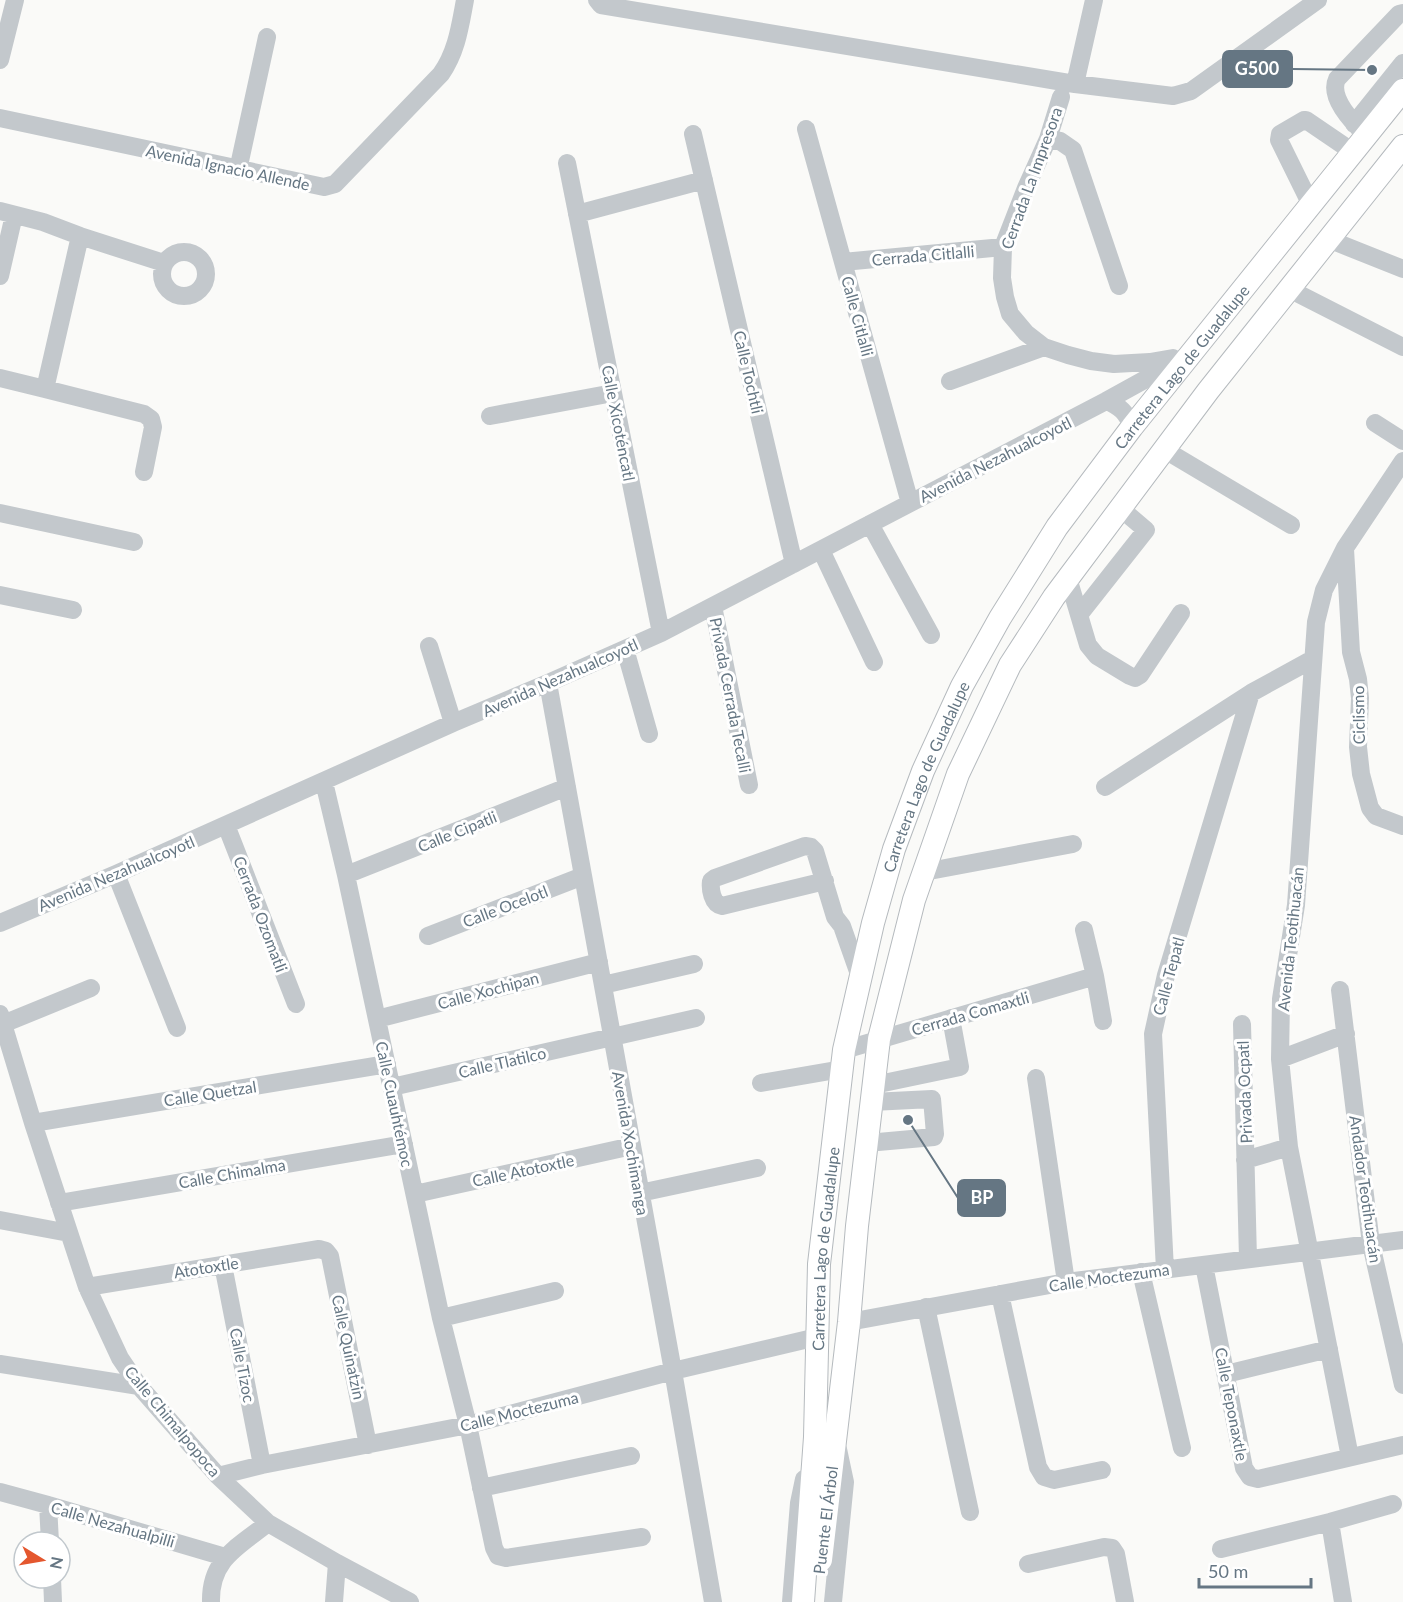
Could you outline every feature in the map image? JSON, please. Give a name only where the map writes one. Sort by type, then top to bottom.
[{"type":"main road","name":"Carretera Lago de Guadalupe","points":[[825,1437],[817,1337],[819,1264],[843,1059],[873,924],[894,849],[923,771],[962,686],[1000,618],[1057,527],[1132,427],[1311,205],[1358,137],[1403,90]]},
{"type":"main road","name":"Carretera Lago de Guadalupe","points":[[825,1437],[849,1322],[857,1226],[879,1039],[914,900],[958,774],[1010,665],[1054,597],[1208,391],[1403,146]]},
{"type":"main road","name":"Puente El Árbol","points":[[804,1602],[817,1521],[825,1437]]},
{"type":"main road","name":"Puente El Árbol","points":[[816,1602],[817,1521]]},
{"type":"street","points":[[0,60],[15,0]]},
{"type":"street","name":"Avenida Ignacio Allende","points":[[0,118],[324,187],[335,184],[441,74],[450,61],[456,44],[465,0]]},
{"type":"street","points":[[597,0],[601,5],[1075,84],[1173,96],[1191,91],[1318,0]]},
{"type":"street","points":[[1075,84],[1094,0]]},
{"type":"street","points":[[1358,137],[1335,91],[1337,79],[1398,14],[1403,13]]},
{"type":"street","points":[[238,170],[267,37]]},
{"type":"street","points":[[1358,137],[1403,63]]},
{"type":"street","name":"Cerrada La Impresora","points":[[1061,97],[1048,139],[1003,247],[1002,278],[1010,314],[1026,333],[1044,347],[1091,361],[1114,364],[1150,362],[1190,355]]},
{"type":"street","points":[[1311,205],[1279,140],[1280,134],[1306,120],[1358,137]]},
{"type":"street","name":"Calle Citlalli","points":[[806,129],[910,503]]},
{"type":"street","name":"Calle Tochtli","points":[[693,134],[794,564]]},
{"type":"street","points":[[1048,139],[1060,141],[1073,150],[1119,286]]},
{"type":"street","name":"Calle Xicoténcatl","points":[[567,163],[661,633]]},
{"type":"street","points":[[577,214],[704,180]]},
{"type":"street","points":[[0,276],[7,213],[43,222],[164,263]]},
{"type":"street","points":[[45,389],[80,236]]},
{"type":"street","points":[[1328,240],[1403,269]]},
{"type":"street","name":"Cerrada Citlalli","points":[[843,262],[1003,247]]},
{"type":"street","points":[[1289,289],[1403,347]]},
{"type":"street","points":[[950,381],[1044,347]]},
{"type":"street","name":"Avenida Nezahualcoyotl","points":[[0,923],[661,633],[1190,355]]},
{"type":"street","points":[[0,378],[144,414],[151,419],[153,427],[144,472]]},
{"type":"street","points":[[490,416],[613,393]]},
{"type":"street","points":[[1106,401],[1123,410],[1132,427]]},
{"type":"street","points":[[1375,423],[1403,441]]},
{"type":"street","points":[[1165,450],[1291,525]]},
{"type":"street","name":"Avenida Teotihuacán","points":[[1310,1252],[1289,1147],[1280,1059],[1281,999],[1296,905],[1316,622],[1324,590],[1345,548],[1403,461]]},
{"type":"street","points":[[1079,615],[1146,530],[1120,508]]},
{"type":"street","points":[[0,513],[134,542]]},
{"type":"street","points":[[870,524],[931,635]]},
{"type":"street","name":"Ciclismo","points":[[1345,548],[1351,652],[1360,698],[1358,747],[1361,774],[1370,808],[1377,816],[1403,826]]},
{"type":"street","points":[[821,550],[874,662]]},
{"type":"street","points":[[1068,578],[1088,645],[1097,656],[1135,678],[1140,675],[1181,613]]},
{"type":"street","points":[[0,595],[73,610]]},
{"type":"street","name":"Privada Cerrada Tecalli","points":[[713,606],[750,785]]},
{"type":"street","points":[[429,646],[453,723]]},
{"type":"street","points":[[625,649],[649,734]]},
{"type":"street","points":[[1105,787],[1251,693],[1313,659]]},
{"type":"street","name":"Avenida Xochimanga","points":[[548,683],[713,1602]]},
{"type":"street","name":"Calle Tepatl","points":[[1165,1270],[1153,1034],[1166,975],[1251,693]]},
{"type":"street","name":"Calle Cuauhtémoc","points":[[324,782],[441,1318],[468,1425],[494,1548],[498,1556],[506,1558],[642,1537]]},
{"type":"street","name":"Calle Cipatli","points":[[346,875],[567,787]]},
{"type":"street","name":"Cerrada Ozomatli","points":[[226,825],[296,1004]]},
{"type":"street","points":[[924,872],[1073,844]]},
{"type":"street","points":[[825,881],[722,906],[717,906],[715,903],[711,886],[711,881],[715,879],[805,846],[811,847],[814,851],[825,881],[836,917],[842,926],[860,977]]},
{"type":"street","points":[[116,874],[177,1028]]},
{"type":"street","name":"Calle Ocelotl","points":[[428,936],[583,876]]},
{"type":"street","points":[[842,926],[873,924]]},
{"type":"street","points":[[1084,930],[1103,1021]]},
{"type":"street","name":"Calle Xochipan","points":[[377,1019],[598,962]]},
{"type":"street","points":[[603,985],[694,964]]},
{"type":"street","name":"Cerrada Comaxtli","points":[[761,1083],[843,1059],[879,1039],[1095,976]]},
{"type":"street","points":[[2,1019],[91,988]]},
{"type":"street","name":"Andador Teotihuacán","points":[[1340,990],[1371,1244],[1403,1385]]},
{"type":"street","name":"Calle Tlatilco","points":[[392,1087],[696,1018]]},
{"type":"street","points":[[873,1094],[960,1067],[951,1018]]},
{"type":"street","name":"Calle Chimalpopoca","points":[[2,1019],[33,1123],[87,1287],[120,1358],[140,1386],[218,1476],[268,1523],[410,1602]]},
{"type":"street","name":"Privada Ocpatl","points":[[1242,1024],[1248,1259]]},
{"type":"street","points":[[1280,1059],[1346,1034]]},
{"type":"street","name":"Calle Quetzal","points":[[33,1123],[387,1064]]},
{"type":"street","points":[[1036,1078],[1066,1282]]},
{"type":"street","points":[[867,1143],[934,1137],[935,1134],[932,1099],[873,1094]]},
{"type":"street","name":"Calle Chimalma","points":[[59,1203],[404,1144]]},
{"type":"street","name":"Calle Atotoxtle","points":[[415,1194],[632,1146]]},
{"type":"street","name":"Privada Ocpatl","points":[[1245,1160],[1289,1147]]},
{"type":"street","points":[[640,1193],[757,1168]]},
{"type":"street","points":[[0,1220],[69,1233]]},
{"type":"street","name":"Calle Moctezuma","points":[[849,1322],[1066,1282],[1403,1240]]},
{"type":"street","name":"Atotoxtle","points":[[87,1287],[319,1249],[326,1251]]},
{"type":"street","name":"Calle Quinatzin","points":[[326,1251],[330,1256],[368,1444]]},
{"type":"street","points":[[1310,1252],[1350,1457]]},
{"type":"street","name":"Calle Tizoc","points":[[223,1265],[262,1466]]},
{"type":"street","name":"Calle Teponaxtle","points":[[1204,1265],[1244,1468],[1250,1477],[1258,1479],[1403,1445]]},
{"type":"street","points":[[1141,1272],[1182,1448]]},
{"type":"street","points":[[441,1318],[555,1291]]},
{"type":"street","points":[[1000,1294],[1038,1467],[1044,1477],[1054,1480],[1102,1470]]},
{"type":"street","points":[[926,1307],[970,1512]]},
{"type":"street","name":"Calle Moctezuma","points":[[218,1476],[468,1425],[673,1371],[817,1337]]},
{"type":"street","points":[[1226,1374],[1329,1349]]},
{"type":"street","points":[[0,1364],[140,1386]]},
{"type":"street","name":"Carretera Lago de Guadalupe","points":[[791,1602],[799,1503],[825,1437]]},
{"type":"street","name":"Carretera Lago de Guadalupe","points":[[825,1437],[844,1482],[833,1602]]},
{"type":"street","points":[[481,1488],[631,1456]]},
{"type":"street","name":"Calle Nezahualpilli","points":[[0,1492],[225,1557]]},
{"type":"street","points":[[1221,1550],[1393,1504]]},
{"type":"street","points":[[48,1505],[49,1530]]},
{"type":"street","points":[[1330,1522],[1343,1602]]},
{"type":"street","points":[[211,1602],[213,1579],[225,1557],[268,1523]]},
{"type":"street","points":[[1028,1564],[1104,1547],[1112,1548],[1116,1554],[1125,1602]]},
{"type":"street","points":[[333,1602],[337,1563]]},
{"type":"place","name":"G500","points":[[1372,70]]},
{"type":"place","name":"BP","points":[[908,1120]]}]
